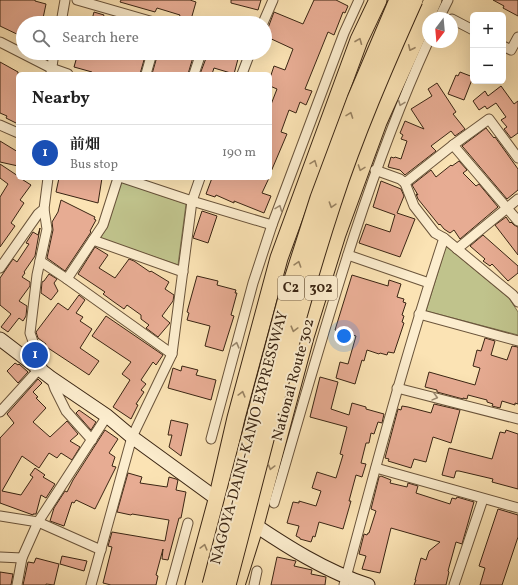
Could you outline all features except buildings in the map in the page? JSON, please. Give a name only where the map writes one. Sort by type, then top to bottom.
[{"type":"highway","points":[[194,585],[217,500],[236,418],[279,258],[359,40],[378,0]]},
{"type":"highway","name":"NAGOYA-DAINI-KANJO EXPRESSWAY","points":[[211,585],[288,298],[319,198],[356,99],[398,0]]},
{"type":"highway","name":"NAGOYA-DAINI-KANJO EXPRESSWAY","points":[[227,585],[302,302],[330,210],[369,104],[414,0]]},
{"type":"highway","name":"National Route 302","points":[[236,585],[302,378],[305,337],[337,234],[378,122],[422,44]]},
{"type":"street","points":[[62,16],[65,0]]},
{"type":"street","points":[[77,0],[133,16]]},
{"type":"street","points":[[266,16],[273,0]]},
{"type":"street","points":[[211,439],[253,283],[272,225],[344,33],[359,0]]},
{"type":"street","points":[[440,12],[448,0]]},
{"type":"street","points":[[458,23],[470,29]]},
{"type":"street","points":[[506,48],[511,50],[518,37]]},
{"type":"street","points":[[0,42],[16,51]]},
{"type":"street","points":[[274,503],[302,378],[348,255],[375,170],[425,48]]},
{"type":"street","points":[[32,60],[51,71],[53,60]]},
{"type":"street","points":[[147,72],[150,60]]},
{"type":"street","points":[[195,72],[199,60]]},
{"type":"street","points":[[243,72],[247,60]]},
{"type":"street","points":[[405,183],[489,119],[518,158]]},
{"type":"street","points":[[1,127],[16,132]]},
{"type":"street","points":[[453,145],[518,221]]},
{"type":"street","points":[[375,170],[400,179],[405,183],[414,206],[436,233],[516,296]]},
{"type":"street","points":[[48,180],[44,209],[47,230],[40,260],[30,333],[44,372],[55,389],[66,411],[92,440]]},
{"type":"street","points":[[67,280],[102,225],[117,180]]},
{"type":"street","points":[[129,180],[272,225]]},
{"type":"street","points":[[92,585],[132,437],[172,354],[192,201],[199,180]]},
{"type":"street","points":[[457,249],[518,199]]},
{"type":"street","points":[[0,268],[38,214],[44,209]]},
{"type":"street","points":[[345,581],[397,388],[444,238]]},
{"type":"street","points":[[93,240],[182,272]]},
{"type":"street","points":[[348,255],[429,283]]},
{"type":"street","points":[[40,260],[172,354]]},
{"type":"street","points":[[419,314],[518,341]]},
{"type":"street","points":[[0,339],[107,416],[132,437],[217,500],[345,581],[368,585]]},
{"type":"street","points":[[0,412],[44,372]]},
{"type":"street","points":[[397,388],[518,419]]},
{"type":"street","points":[[222,396],[236,418]]},
{"type":"street","points":[[17,585],[22,558],[38,522],[107,416]]},
{"type":"street","points":[[376,468],[518,508]]},
{"type":"street","points":[[454,585],[482,499]]},
{"type":"street","points":[[0,516],[38,522],[101,550]]},
{"type":"street","points":[[171,585],[188,523]]},
{"type":"street","points":[[0,557],[22,558]]},
{"type":"street","points":[[254,585],[257,571]]},
{"type":"green space","points":[[121,182],[186,204],[178,265],[100,238],[107,228]]},
{"type":"green space","points":[[446,246],[509,298],[518,312],[518,335],[426,311]]},
{"type":"place","name":"前畑","points":[[35,355]]}]
